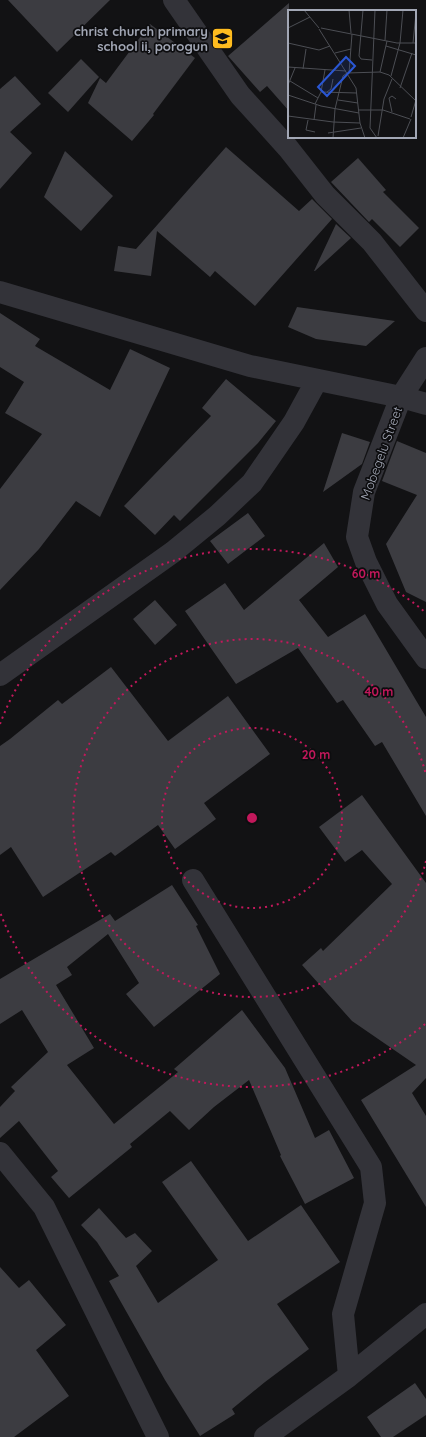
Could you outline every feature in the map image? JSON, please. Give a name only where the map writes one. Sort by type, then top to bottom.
[{"type":"street","points":[[174,0],[240,95],[288,148],[325,195],[372,242],[426,311]]},
{"type":"street","points":[[0,292],[250,366],[401,397],[426,404]]},
{"type":"street","name":"Mobegelu Street","points":[[426,358],[401,397],[364,492],[357,537],[366,562],[387,604],[426,658]]},
{"type":"street","points":[[0,675],[173,552],[217,516],[252,483],[294,422],[318,380]]},
{"type":"street","points":[[193,880],[371,1167],[374,1203],[343,1314],[349,1376]]},
{"type":"street","points":[[0,1153],[44,1208],[158,1437]]},
{"type":"street","points":[[265,1437],[349,1376],[426,1314]]},
{"type":"building","points":[[8,0],[110,0],[57,52]]},
{"type":"building","points":[[289,3],[288,110],[267,86],[260,92],[228,56]]},
{"type":"building","points":[[150,24],[195,58],[153,114],[154,115],[132,141],[88,103],[100,78],[106,83]]},
{"type":"building","points":[[81,59],[99,77],[68,112],[48,93]]},
{"type":"building","points":[[15,76],[41,104],[10,132],[32,153],[0,189],[0,89]]},
{"type":"building","points":[[226,147],[299,211],[312,199],[332,219],[255,306],[215,271],[210,277],[157,231],[151,276],[114,271],[118,246],[136,249]]},
{"type":"building","points":[[65,151],[113,196],[81,231],[44,197]]},
{"type":"building","points":[[358,158],[386,190],[383,192],[419,228],[400,247],[372,219],[369,222],[331,182]]},
{"type":"building","points":[[336,224],[351,238],[314,271]]},
{"type":"building","points":[[297,307],[395,321],[366,346],[316,339],[288,327]]},
{"type":"building","points":[[0,313],[40,339],[35,346],[110,390],[130,349],[170,368],[100,517],[76,501],[39,549],[0,590],[0,489],[42,434],[5,413],[24,382],[0,367]]},
{"type":"building","points":[[226,379],[276,421],[258,443],[180,521],[174,515],[155,535],[124,506],[211,416],[202,408]]},
{"type":"building","points":[[342,433],[370,442],[362,464],[323,492]]},
{"type":"building","points":[[397,441],[426,453],[426,602],[406,592],[386,544],[417,495],[382,481]]},
{"type":"building","points":[[248,513],[265,536],[228,564],[210,541]]},
{"type":"building","points":[[324,543],[338,567],[299,600],[328,637],[365,614],[426,717],[426,816],[382,742],[375,746],[343,700],[337,703],[298,648],[236,684],[185,611],[225,583],[244,610]]},
{"type":"building","points":[[155,600],[177,625],[155,645],[133,619]]},
{"type":"building","points":[[111,667],[168,741],[228,696],[270,754],[204,803],[216,819],[175,849],[158,825],[115,856],[111,852],[43,897],[11,847],[0,855],[0,746],[58,700],[62,704]]},
{"type":"building","points":[[362,795],[426,883],[426,1078],[412,1093],[426,1116],[426,1207],[361,1100],[416,1065],[352,1021],[302,965],[321,948],[323,951],[392,884],[362,850],[345,862],[319,827]]},
{"type":"building","points":[[172,885],[198,925],[196,926],[220,974],[154,1027],[126,994],[139,983],[108,934],[67,967],[72,975],[56,985],[94,1048],[67,1065],[114,1124],[178,1072],[174,1069],[242,1010],[285,1068],[315,1138],[329,1130],[354,1178],[305,1204],[280,1156],[281,1155],[249,1080],[214,1107],[189,1130],[170,1111],[130,1144],[132,1147],[69,1198],[51,1177],[58,1171],[19,1121],[0,1138],[0,1107],[15,1091],[11,1087],[48,1052],[22,1010],[0,1024],[0,979],[110,914],[115,921]]},
{"type":"building","points":[[191,1161],[248,1241],[301,1205],[340,1262],[277,1304],[309,1349],[232,1409],[235,1414],[200,1436],[165,1380],[109,1281],[119,1276],[97,1242],[81,1225],[99,1208],[126,1238],[135,1233],[152,1251],[136,1266],[158,1303],[218,1260],[162,1182]]},
{"type":"building","points":[[0,1267],[19,1288],[29,1280],[66,1325],[36,1350],[69,1396],[14,1437],[0,1437]]},
{"type":"building","points":[[415,1383],[426,1399],[426,1415],[393,1437],[381,1437],[367,1417]]},
{"type":"place","name":"christ church primary school ii, porogun","points":[[223,38]]}]
